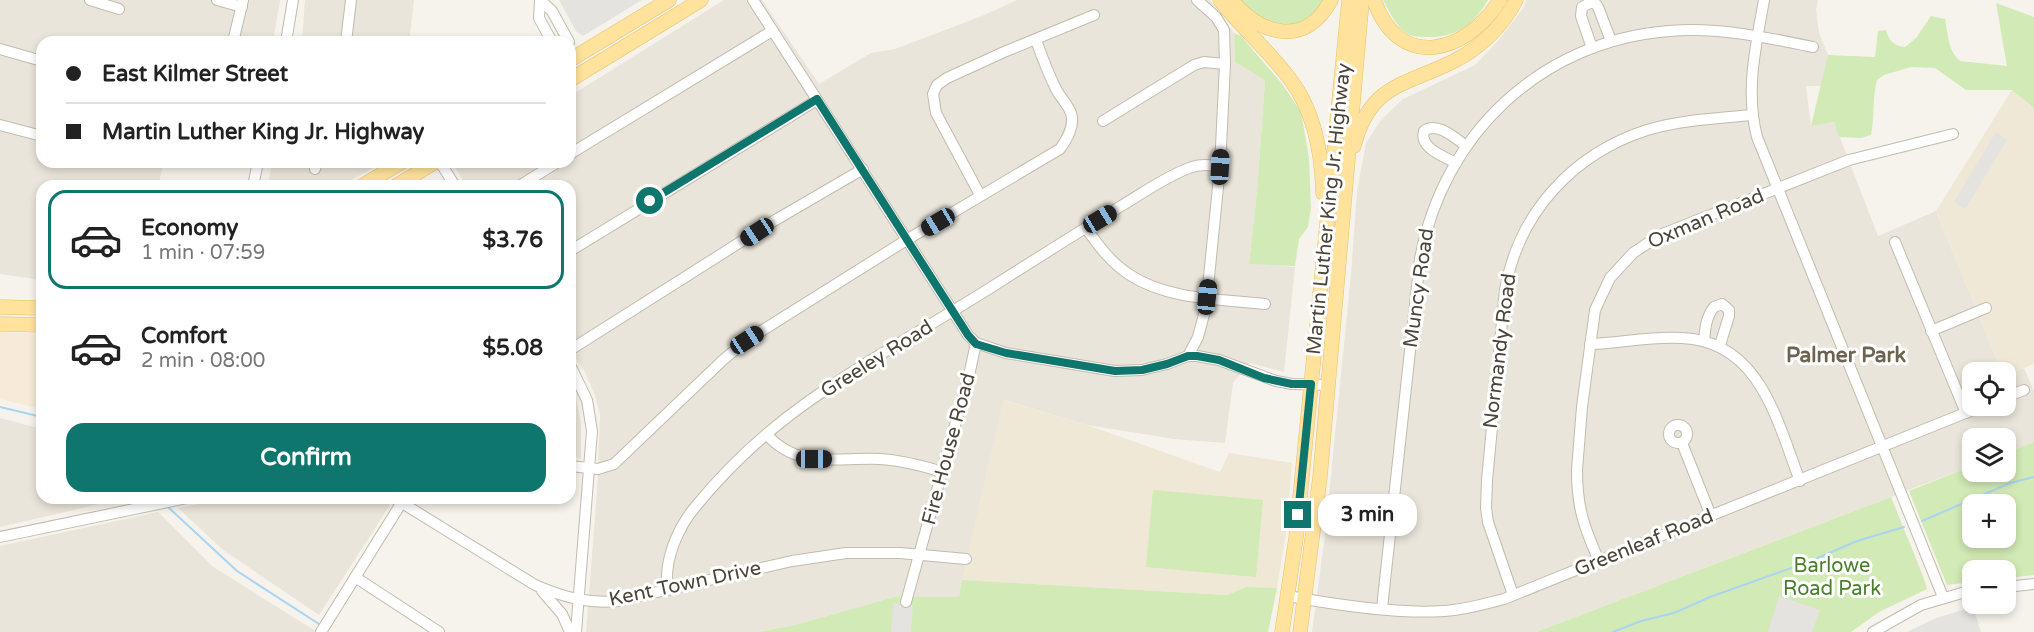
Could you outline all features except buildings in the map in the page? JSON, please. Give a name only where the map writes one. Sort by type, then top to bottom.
[{"type":"main road","points":[[576,57],[669,0]]},
{"type":"main road","points":[[576,74],[701,0]]},
{"type":"main road","points":[[1220,0],[1289,78],[1308,111],[1321,160],[1324,249]]},
{"type":"main road","points":[[1231,0],[1254,22],[1271,30],[1284,31],[1312,23],[1321,16],[1331,0]]},
{"type":"main road","name":"Martin Luther King Jr. Highway","points":[[1282,632],[1296,538],[1349,0]]},
{"type":"main road","name":"Martin Luther King Jr. Highway","points":[[1300,632],[1320,477],[1362,0]]},
{"type":"main road","points":[[1374,0],[1383,20],[1394,33],[1414,44],[1429,47],[1451,44],[1471,34],[1486,20],[1500,0]]},
{"type":"main road","points":[[1342,222],[1356,139],[1361,124],[1372,106],[1396,86],[1468,53],[1500,25],[1516,0]]},
{"type":"main road","points":[[372,180],[392,168]]},
{"type":"main road","points":[[406,180],[425,168]]},
{"type":"main road","points":[[0,307],[36,308]]},
{"type":"main road","points":[[0,324],[36,325]]},
{"type":"street","points":[[90,0],[119,9]]},
{"type":"street","points":[[217,0],[243,3],[235,36]]},
{"type":"street","points":[[287,36],[293,0]]},
{"type":"street","points":[[347,36],[351,0]]},
{"type":"street","points":[[549,36],[539,18],[540,0],[552,11],[567,36]]},
{"type":"street","points":[[753,0],[968,335],[976,344],[1006,353],[1115,371],[1155,367],[1188,356],[1219,360],[1264,378],[1292,384],[1327,385]]},
{"type":"street","points":[[1188,356],[1198,337],[1207,297],[1220,167],[1225,64],[1224,30],[1216,17],[1197,0]]},
{"type":"street","points":[[1764,0],[1751,88],[1752,115],[1759,144],[1943,597]]},
{"type":"street","points":[[1592,48],[1580,13],[1582,7],[1588,3],[1595,3],[1598,7],[1611,41]]},
{"type":"street","points":[[980,195],[936,113],[933,94],[937,85],[947,78],[1004,52],[1094,15]]},
{"type":"street","name":"Muncy Road","points":[[1382,608],[1420,259],[1435,203],[1466,146],[1495,111],[1525,85],[1553,66],[1611,41],[1640,34],[1704,30],[1758,35],[1813,47]]},
{"type":"street","points":[[576,150],[772,31]]},
{"type":"street","points":[[576,467],[607,468],[621,459],[740,345],[980,195],[1060,149],[1071,129],[1071,114],[1057,91],[1036,40]]},
{"type":"street","points":[[0,49],[36,59]]},
{"type":"street","points":[[576,60],[586,70]]},
{"type":"street","points":[[1103,121],[1194,65],[1204,62],[1225,64]]},
{"type":"street","points":[[576,247],[817,99]]},
{"type":"street","name":"Normandy Road","points":[[1513,595],[1494,540],[1486,508],[1502,314],[1512,261],[1520,238],[1548,195],[1581,163],[1603,148],[1663,126],[1752,115]]},
{"type":"street","points":[[0,125],[36,134]]},
{"type":"street","points":[[1456,163],[1426,145],[1423,139],[1424,131],[1429,127],[1437,128],[1466,146]]},
{"type":"street","name":"Oxman Road","points":[[1599,561],[1581,518],[1577,494],[1581,418],[1592,324],[1601,295],[1610,278],[1633,253],[1660,235],[1857,158],[1953,134]]},
{"type":"street","name":"Greeley Road","points":[[669,590],[667,574],[669,564],[683,524],[709,491],[767,435],[810,400],[1160,183],[1189,168],[1205,164],[1220,167]]},
{"type":"street","points":[[529,180],[548,168]]},
{"type":"street","points":[[576,346],[772,222],[863,169]]},
{"type":"street","points":[[1086,228],[1107,255],[1129,274],[1146,284],[1163,290],[1265,304]]},
{"type":"street","points":[[1895,242],[1962,404]]},
{"type":"street","points":[[1704,341],[1706,325],[1713,307],[1722,304],[1726,306],[1729,316],[1720,345]]},
{"type":"street","points":[[1931,331],[1986,308]]},
{"type":"street","points":[[1590,344],[1671,338],[1720,345],[1737,357],[1755,377],[1776,420],[1800,481]]},
{"type":"street","name":"Fire House Road","points":[[906,602],[976,344]]},
{"type":"street","points":[[576,376],[590,414],[592,431],[576,632]]},
{"type":"street","points":[[2016,393],[2024,390]]},
{"type":"street","name":"Greenleaf Road","points":[[1288,596],[1408,611],[1454,610],[1504,599],[1962,415]]},
{"type":"street","points":[[767,435],[783,450],[803,458],[882,459],[943,472]]},
{"type":"street","points":[[1682,443],[1711,516]]},
{"type":"street","points":[[0,537],[159,504]]},
{"type":"street","points":[[321,632],[396,504]]},
{"type":"street","name":"Kent Town Drive","points":[[404,504],[535,585],[557,595],[599,603],[618,601],[819,556],[873,552],[966,559]]},
{"type":"street","points":[[355,577],[438,632]]},
{"type":"street","points":[[2016,585],[2034,584]]},
{"type":"street","points":[[535,585],[558,609],[570,632]]},
{"type":"street","points":[[1873,632],[1921,605],[1962,592]]},
{"type":"shaded area","points":[[0,0],[280,0],[274,36],[36,36],[36,168],[162,168],[160,180],[36,180],[36,279],[0,274]]},
{"type":"shaded area","points":[[305,0],[414,0],[410,36],[302,36]]},
{"type":"shaded area","points":[[559,0],[642,0],[583,36],[576,31]]},
{"type":"shaded area","points":[[724,0],[762,0],[819,84],[871,53],[895,49],[982,16],[1017,0],[1210,0],[1234,33],[1235,62],[1265,79],[1257,192],[1249,263],[1295,267],[1284,372],[1250,363],[1233,383],[1225,443],[1174,439],[1087,425],[1004,400],[959,597],[894,597],[795,625],[758,632],[586,632],[597,492],[600,415],[595,395],[584,370],[576,359],[576,180],[463,180],[456,168],[576,168],[576,92]]},
{"type":"shaded area","points":[[1526,0],[1818,0],[1816,10],[1819,33],[1828,55],[1823,86],[1806,86],[1811,126],[1834,122],[1878,236],[1936,211],[1998,362],[1962,362],[1962,416],[2016,416],[2016,371],[2024,368],[2034,391],[2034,442],[2016,449],[2016,428],[1962,428],[1962,470],[1536,632],[1312,632],[1325,535],[1357,192],[1366,143],[1381,120],[1403,99],[1475,65],[1498,41],[1524,7]]},
{"type":"shaded area","points":[[2012,90],[2034,108],[2034,364],[2016,371],[2016,362],[1998,362],[1936,211]]},
{"type":"shaded area","points":[[1996,132],[2007,140],[1965,209],[1954,202]]},
{"type":"shaded area","points":[[271,168],[372,168],[352,180],[269,180]]},
{"type":"shaded area","points":[[0,332],[36,334],[36,408],[0,399]]},
{"type":"shaded area","points":[[576,398],[581,424],[581,459],[576,458]]},
{"type":"shaded area","points":[[1003,400],[1087,425],[1220,472],[1229,453],[1292,463],[1286,533],[1277,588],[1246,587],[1227,595],[962,580]]},
{"type":"shaded area","points":[[0,418],[36,427],[36,504],[100,504],[0,527]]},
{"type":"shaded area","points":[[199,504],[390,505],[319,615],[223,550],[178,508]]},
{"type":"shaded area","points":[[158,512],[212,566],[317,632],[0,632],[0,546]]},
{"type":"shaded area","points":[[1779,596],[1820,610],[1812,632],[1768,632]]},
{"type":"shaded area","points":[[893,603],[913,605],[911,632],[891,632]]},
{"type":"shaded area","points":[[1962,610],[1962,614],[1975,614],[1981,632],[1907,632],[1936,618]]},
{"type":"green space","points":[[1240,0],[1323,0],[1312,16],[1293,25],[1283,25],[1264,19]]},
{"type":"green space","points":[[1383,0],[1488,0],[1477,16],[1463,28],[1447,35],[1427,37],[1412,36],[1400,28]]},
{"type":"green space","points":[[1996,3],[2034,17],[2034,108],[2012,90],[1966,90],[1935,68],[1911,67],[1884,75],[1877,80],[1871,135],[1861,138],[1839,137],[1834,122],[1811,126],[1828,55],[1875,57],[1878,31],[1886,30],[1892,42],[1905,47],[1916,38],[1931,16],[1945,19],[1951,47],[1960,61],[2007,66]]},
{"type":"green space","points":[[1234,33],[1241,36],[1283,85],[1301,112],[1309,158],[1311,208],[1308,227],[1299,239],[1295,266],[1249,264],[1265,80],[1235,62]]},
{"type":"green space","points":[[2034,442],[2034,575],[2016,577],[2016,560],[1962,560],[1962,583],[1947,585],[1909,491],[1962,470],[1962,482],[2016,482],[2016,449]]},
{"type":"green space","points":[[1153,490],[1263,500],[1256,577],[1146,567]]},
{"type":"green space","name":"Barlowe Road Park","points":[[1891,497],[1927,589],[1879,612],[1851,632],[1536,632]]},
{"type":"green space","points":[[962,580],[1227,595],[1246,587],[1277,588],[1268,632],[758,632],[795,625],[894,597],[959,597]]},
{"type":"waterway","points":[[0,407],[36,416]]},
{"type":"waterway","points":[[1922,521],[2010,483],[2034,477]]},
{"type":"waterway","points":[[168,507],[237,571],[322,626]]},
{"type":"waterway","points":[[1613,632],[1641,621],[1674,613],[1857,541],[1904,527]]},
{"type":"district","name":"Palmer Park","points":[[1846,355]]},
{"type":"route","points":[[650,201],[817,99],[968,335],[976,344],[1006,353],[1115,371],[1142,370],[1188,356],[1197,356],[1219,360],[1264,378],[1292,384],[1311,384],[1298,515]]}]
